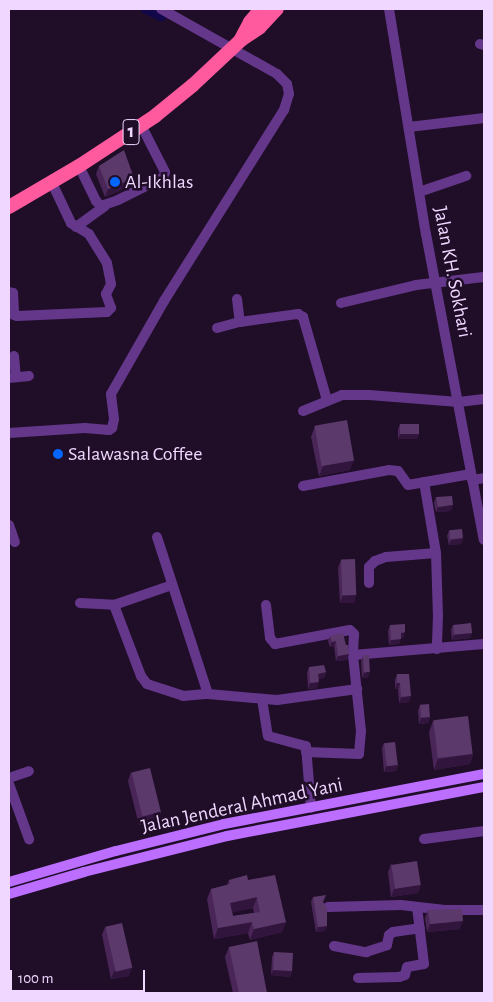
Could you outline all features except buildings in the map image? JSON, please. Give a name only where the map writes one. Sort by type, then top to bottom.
[{"type":"highway","name":"1","points":[[237,44],[250,22],[261,9]]},
{"type":"highway","name":"1","points":[[9,207],[52,183],[141,126],[193,85],[237,44],[259,28],[277,9]]},
{"type":"main road","name":"Jalan Jenderal Ahmad Yani","points":[[9,882],[116,851],[224,824],[484,774]]},
{"type":"main road","name":"Jalan Jenderal Ahmad Yani","points":[[9,894],[93,869],[227,836],[484,787]]},
{"type":"main road","points":[[224,824],[227,836]]},
{"type":"street","points":[[9,433],[85,428],[109,430],[112,428],[114,420],[110,394],[159,309],[284,110],[289,94],[287,84],[277,74],[237,44],[161,9]]},
{"type":"street","name":"Jalan KH. Sokhari","points":[[389,9],[435,282],[484,540]]},
{"type":"street","points":[[409,127],[484,118]]},
{"type":"street","points":[[76,227],[105,206],[165,176],[141,126]]},
{"type":"street","points":[[79,166],[98,205],[105,206]]},
{"type":"street","points":[[419,192],[466,176]]},
{"type":"street","points":[[9,292],[13,293],[14,315],[17,316],[107,312],[110,308],[106,294],[112,284],[107,263],[89,234],[71,223],[52,183]]},
{"type":"street","points":[[341,303],[435,282],[484,277]]},
{"type":"street","points":[[237,299],[240,322]]},
{"type":"street","points":[[216,328],[240,322],[298,314],[302,317],[327,400]]},
{"type":"street","points":[[14,356],[12,378],[29,376]]},
{"type":"street","points":[[303,411],[342,395],[369,394],[459,402],[484,399]]},
{"type":"street","points":[[303,486],[389,470],[398,471],[408,485],[472,477],[484,478]]},
{"type":"street","points":[[424,482],[436,552],[437,649]]},
{"type":"street","points":[[9,525],[15,542]]},
{"type":"street","points":[[157,537],[208,694]]},
{"type":"street","points":[[369,583],[369,568],[375,561],[386,556],[436,552]]},
{"type":"street","points":[[80,603],[114,605],[172,585]]},
{"type":"street","points":[[114,605],[141,676],[147,684],[183,696],[208,694],[284,700],[357,689]]},
{"type":"street","points":[[266,605],[270,638],[275,644],[350,630],[355,636],[354,655],[361,730],[359,754],[306,752]]},
{"type":"street","points":[[354,655],[484,644]]},
{"type":"street","points":[[262,699],[265,730],[268,736],[304,744],[312,808]]},
{"type":"street","points":[[9,778],[28,771]]},
{"type":"street","points":[[9,784],[29,839]]},
{"type":"street","points":[[424,839],[484,831]]},
{"type":"street","points":[[328,907],[387,905],[445,910],[484,910]]},
{"type":"street","points":[[358,978],[399,977],[405,974],[407,967],[424,964],[417,907]]},
{"type":"street","points":[[334,946],[366,952],[387,945],[390,933],[420,928]]},
{"type":"waterway","points":[[146,9],[161,16]]},
{"type":"place","name":"Al-Ikhlas","points":[[115,182]]},
{"type":"place","name":"Salawasna Coffee","points":[[58,454]]}]
